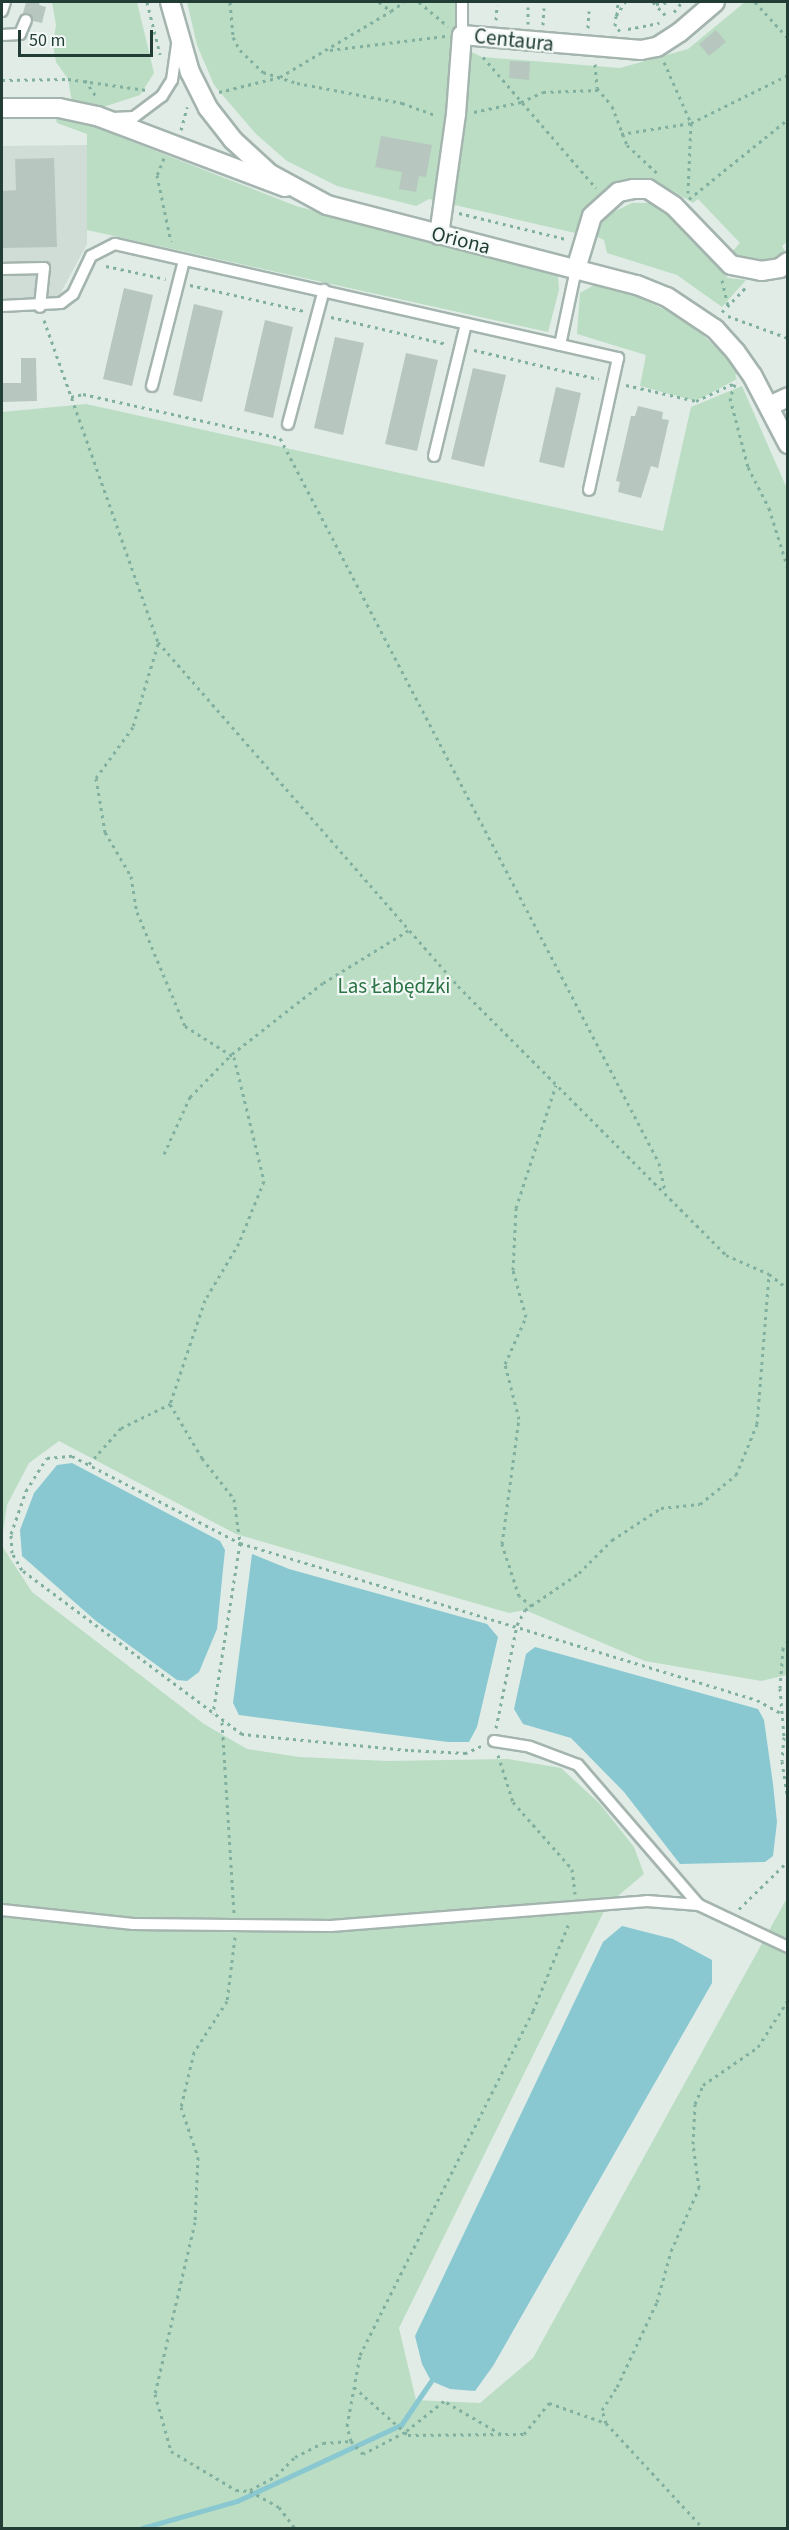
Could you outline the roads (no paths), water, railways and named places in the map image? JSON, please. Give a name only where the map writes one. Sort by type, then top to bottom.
[{"type":"street","name":"Oriona","points":[[170,2],[177,33],[193,78],[217,120],[249,157],[295,191],[327,205],[637,285],[686,308],[715,329],[744,379],[769,406],[788,444]]},
{"type":"street","name":"Centaura","points":[[439,235],[456,114],[462,35],[618,50],[657,47],[674,25],[715,2]]},
{"type":"street","points":[[2,108],[99,109],[295,191]]},
{"type":"street","points":[[576,269],[592,216],[619,192],[648,189],[685,208],[731,265],[761,271],[780,268],[788,262]]},
{"type":"street","points":[[769,406],[788,397]]},
{"type":"lane","points":[[2,11],[5,2]]},
{"type":"lane","points":[[462,2],[462,35]]},
{"type":"lane","points":[[2,35],[20,34],[26,20]]},
{"type":"lane","points":[[99,109],[134,117],[162,96],[176,62],[177,33]]},
{"type":"lane","points":[[2,306],[40,307],[67,300],[86,261],[96,251],[115,244],[618,358],[589,490]]},
{"type":"lane","points":[[152,386],[178,282],[179,259]]},
{"type":"lane","points":[[2,269],[44,268],[40,307]]},
{"type":"lane","points":[[560,345],[576,269]]},
{"type":"lane","points":[[288,424],[324,290]]},
{"type":"lane","points":[[434,456],[466,324]]},
{"type":"lane","points":[[494,1741],[530,1747],[578,1765],[699,1905]]},
{"type":"lane","points":[[2,1910],[134,1924],[332,1926],[647,1901],[699,1905],[788,1947]]},
{"type":"water","points":[[72,1463],[220,1541],[225,1550],[217,1629],[199,1672],[187,1681],[177,1680],[96,1621],[22,1556],[20,1530],[34,1493],[57,1465]]},
{"type":"water","points":[[252,1554],[289,1569],[487,1624],[498,1637],[477,1727],[469,1742],[448,1742],[239,1715],[233,1703]]},
{"type":"water","points":[[535,1647],[758,1709],[764,1720],[777,1822],[773,1856],[765,1862],[680,1864],[624,1792],[571,1738],[523,1724],[514,1709],[526,1654]]},
{"type":"water","points":[[622,1926],[673,1939],[712,1960],[712,1983],[493,2366],[475,2391],[450,2389],[431,2381],[422,2364],[415,2336],[603,1942]]},
{"type":"waterway","points":[[142,2528],[237,2501],[401,2425],[431,2381]]},
{"type":"park label","name":"Las Łabędzki","points":[[394,986]]}]
